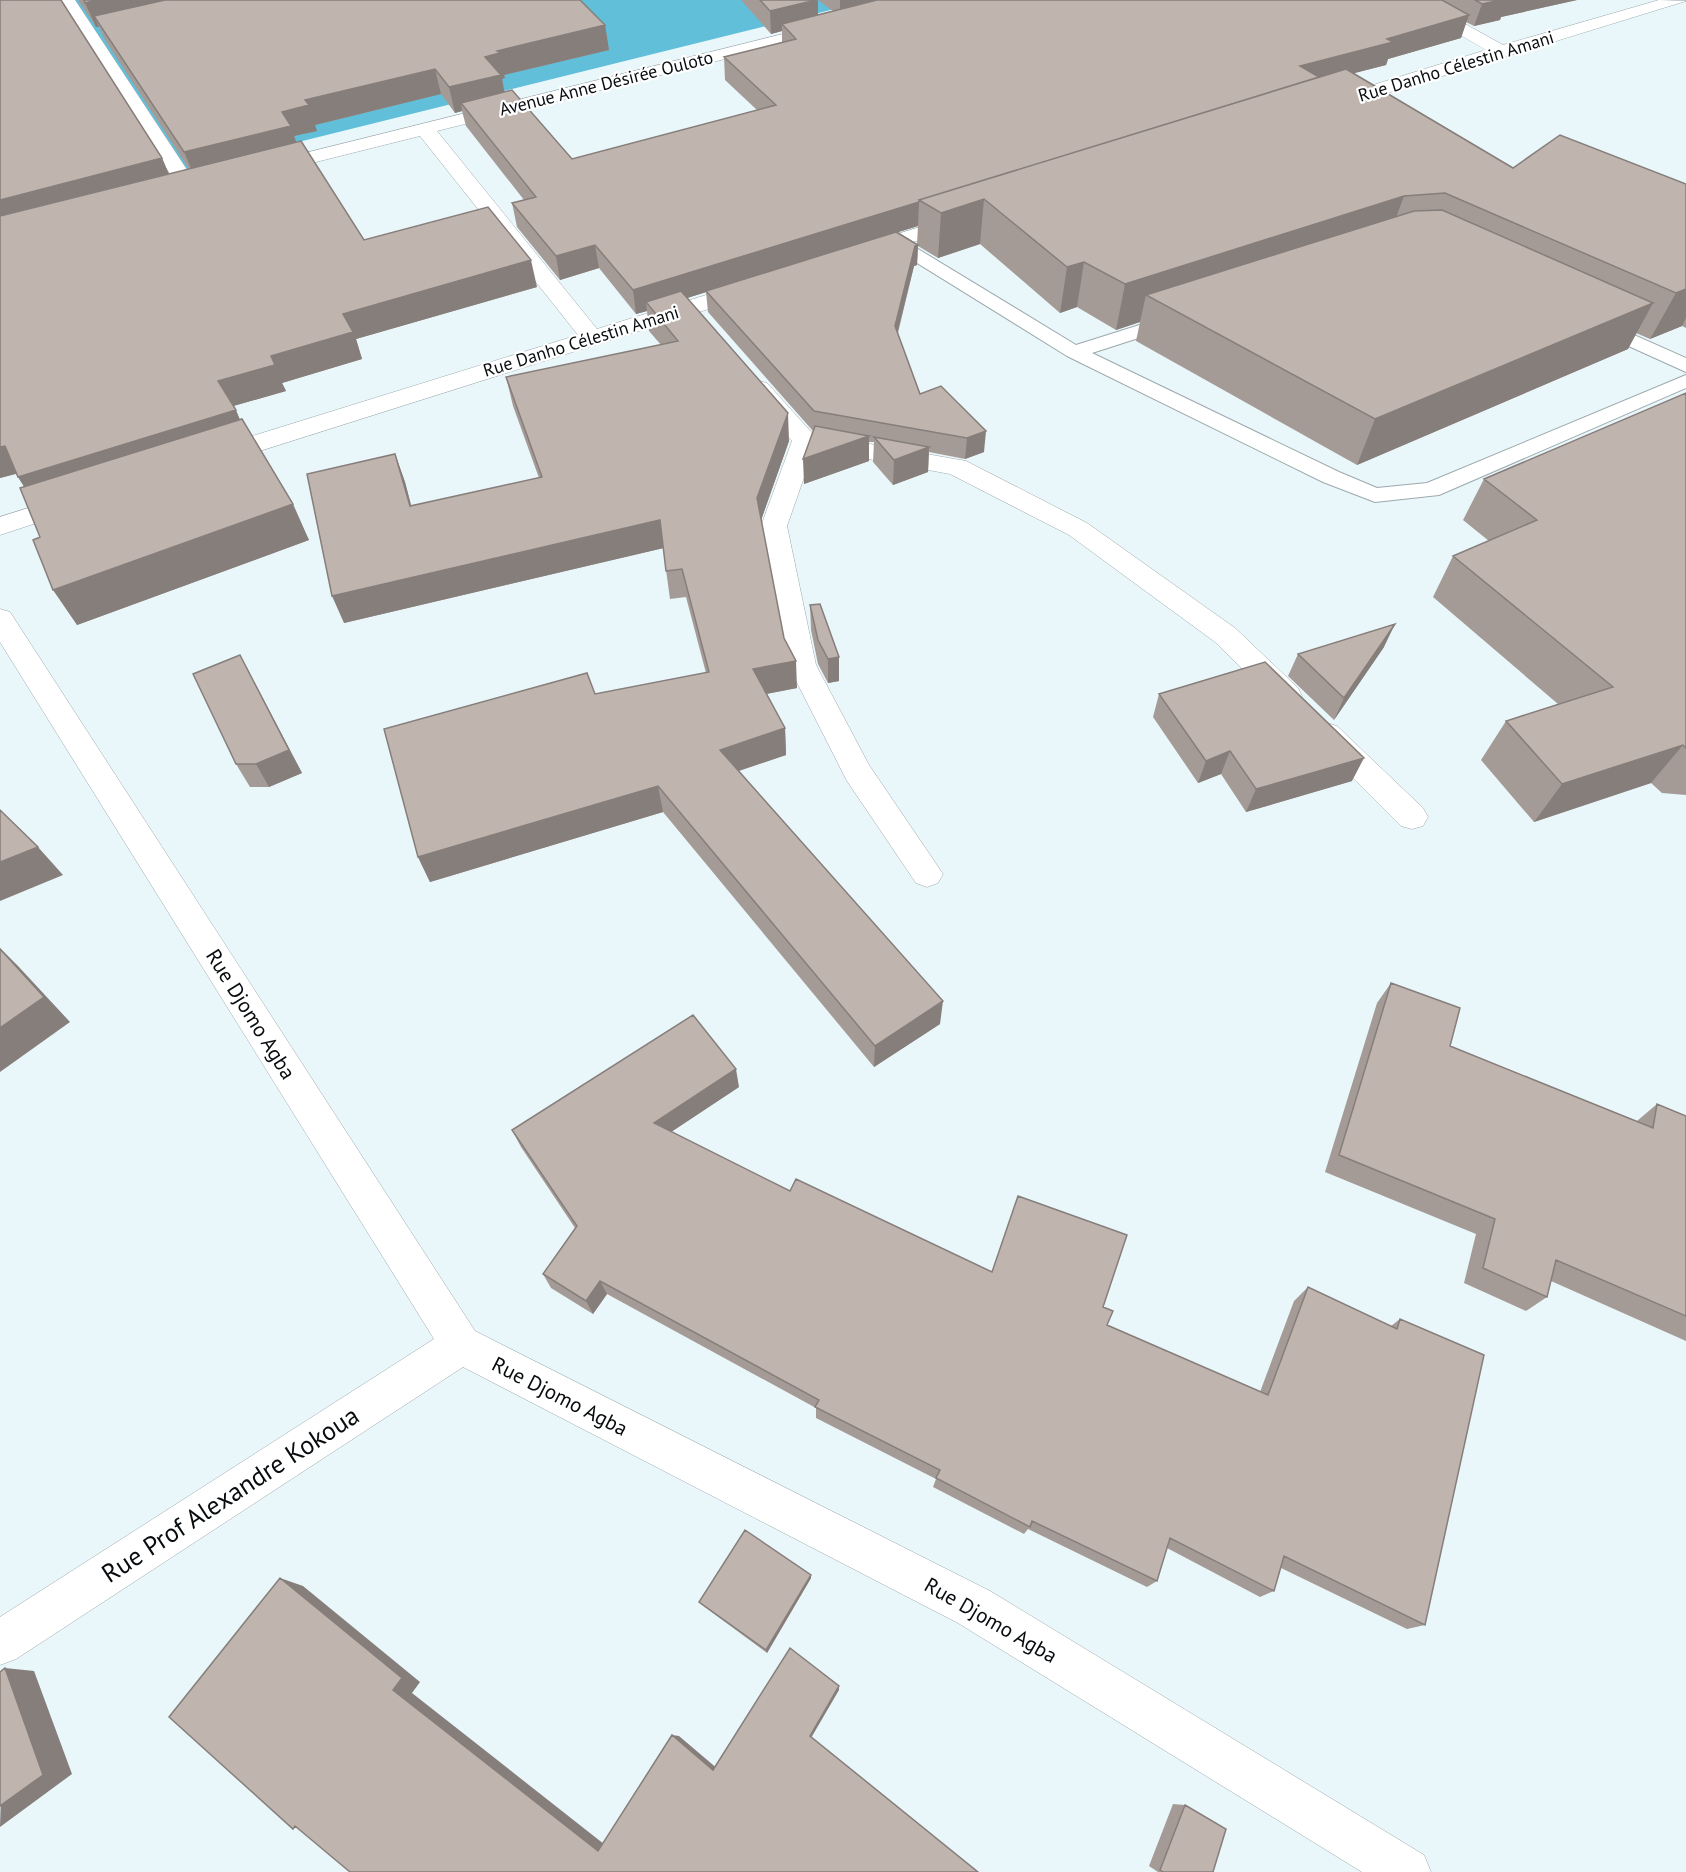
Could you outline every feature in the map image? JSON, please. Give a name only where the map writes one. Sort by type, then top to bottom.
[{"type":"street","points":[[66,0],[88,37],[189,188]]},
{"type":"street","points":[[1409,0],[1501,51]]},
{"type":"street","name":"Rue Danho Célestin Amani","points":[[1318,108],[1501,51],[1678,0]]},
{"type":"street","name":"Avenue Anne Désirée Ouloto","points":[[245,174],[843,24],[820,13]]},
{"type":"street","points":[[88,37],[110,32]]},
{"type":"street","points":[[425,129],[592,338]]},
{"type":"street","points":[[167,194],[211,182]]},
{"type":"street","points":[[840,259],[975,216]]},
{"type":"street","name":"Rue Danho Célestin Amani","points":[[194,463],[592,338],[696,316],[775,280]]},
{"type":"street","points":[[743,369],[805,440],[957,466],[1078,529],[1225,635],[1412,817]]},
{"type":"street","points":[[805,440],[774,526],[802,665],[858,773],[927,874]]},
{"type":"street","points":[[0,526],[91,496]]},
{"type":"street","name":"Rue Djomo Agba","points":[[4,631],[461,1345],[974,1607],[1407,1872]]},
{"type":"street","name":"Rue Prof Alexandre Kokoua","points":[[0,1643],[461,1345]]},
{"type":"lane","points":[[895,241],[1074,352],[1331,477],[1375,495],[1431,490],[1686,381]]},
{"type":"lane","points":[[1074,352],[1196,313]]},
{"type":"lane","points":[[1582,317],[1686,366]]},
{"type":"shaded area","points":[[68,0],[871,0],[181,171]]},
{"type":"building","points":[[0,0],[61,0],[162,158],[0,200]]},
{"type":"building","points":[[165,0],[580,0],[605,25],[497,51],[500,53],[485,57],[501,75],[449,87],[435,69],[305,100],[309,105],[282,112],[291,126],[184,152],[94,16]]},
{"type":"building","points":[[760,0],[816,0],[770,11]]},
{"type":"building","points":[[877,0],[1442,0],[1469,15],[1387,39],[1393,42],[1300,66],[1319,77],[633,290],[595,245],[556,256],[512,203],[536,197],[461,103],[512,90],[572,159],[776,105],[724,57],[796,39],[782,24]]},
{"type":"building","points":[[1475,0],[1500,0],[1482,4]]},
{"type":"building","points":[[1346,69],[1513,168],[1560,135],[1686,184],[1686,289],[1676,293],[1445,193],[1404,196],[1125,284],[1084,262],[1067,267],[984,199],[941,213],[919,200]]},
{"type":"building","points":[[301,141],[364,240],[488,207],[531,260],[343,314],[353,332],[271,356],[275,365],[218,381],[236,410],[18,477],[5,446],[0,447],[0,216]]},
{"type":"building","points":[[1442,210],[1653,303],[1375,419],[1146,295],[1414,211]]},
{"type":"building","points":[[896,232],[918,245],[915,246],[895,326],[920,394],[941,386],[986,431],[967,438],[814,411],[706,291]]},
{"type":"building","points":[[681,291],[788,413],[757,498],[784,638],[796,661],[753,669],[785,728],[720,750],[943,1001],[875,1046],[658,786],[418,857],[384,729],[587,673],[595,694],[709,672],[682,569],[666,571],[660,520],[332,596],[307,474],[395,454],[410,506],[542,477],[506,377],[678,341],[646,302]]},
{"type":"building","points":[[1686,393],[1686,748],[1683,745],[1562,784],[1506,721],[1613,687],[1453,556],[1537,520],[1484,479]]},
{"type":"building","points":[[242,419],[293,504],[53,590],[33,540],[40,537],[20,488]]},
{"type":"building","points":[[815,426],[869,436],[803,459]]},
{"type":"building","points":[[874,437],[929,447],[894,460]]},
{"type":"building","points":[[820,604],[839,657],[828,659],[818,640],[810,605]]},
{"type":"building","points":[[1395,624],[1344,698],[1298,654]]},
{"type":"building","points":[[240,655],[289,750],[256,764],[236,764],[193,674]]},
{"type":"building","points":[[1265,662],[1364,758],[1256,789],[1230,751],[1206,761],[1159,694]]},
{"type":"building","points":[[0,810],[38,847],[0,862]]},
{"type":"building","points":[[0,949],[44,997],[0,1028]]},
{"type":"building","points":[[1391,983],[1460,1008],[1450,1046],[1653,1128],[1657,1104],[1686,1116],[1686,1316],[1556,1260],[1547,1297],[1483,1268],[1495,1219],[1339,1155]]},
{"type":"building","points":[[693,1015],[736,1069],[654,1123],[790,1191],[796,1179],[992,1272],[1018,1196],[1127,1235],[1103,1307],[1113,1311],[1107,1325],[1268,1395],[1308,1287],[1397,1329],[1400,1319],[1484,1355],[1425,1625],[1284,1556],[1274,1591],[1170,1538],[1157,1581],[1032,1521],[1030,1527],[936,1478],[940,1470],[815,1407],[819,1400],[600,1281],[586,1301],[543,1274],[577,1226],[512,1130]]},
{"type":"building","points":[[745,1530],[811,1575],[766,1650],[699,1602]]},
{"type":"building","points":[[280,1578],[402,1678],[393,1690],[598,1851],[672,1735],[713,1770],[790,1648],[839,1686],[810,1736],[978,1872],[350,1872],[295,1826],[293,1829],[169,1717]]},
{"type":"building","points":[[5,1668],[43,1775],[0,1806],[0,1672]]},
{"type":"building","points":[[1185,1805],[1226,1829],[1213,1872],[1163,1872],[1160,1870]]}]
